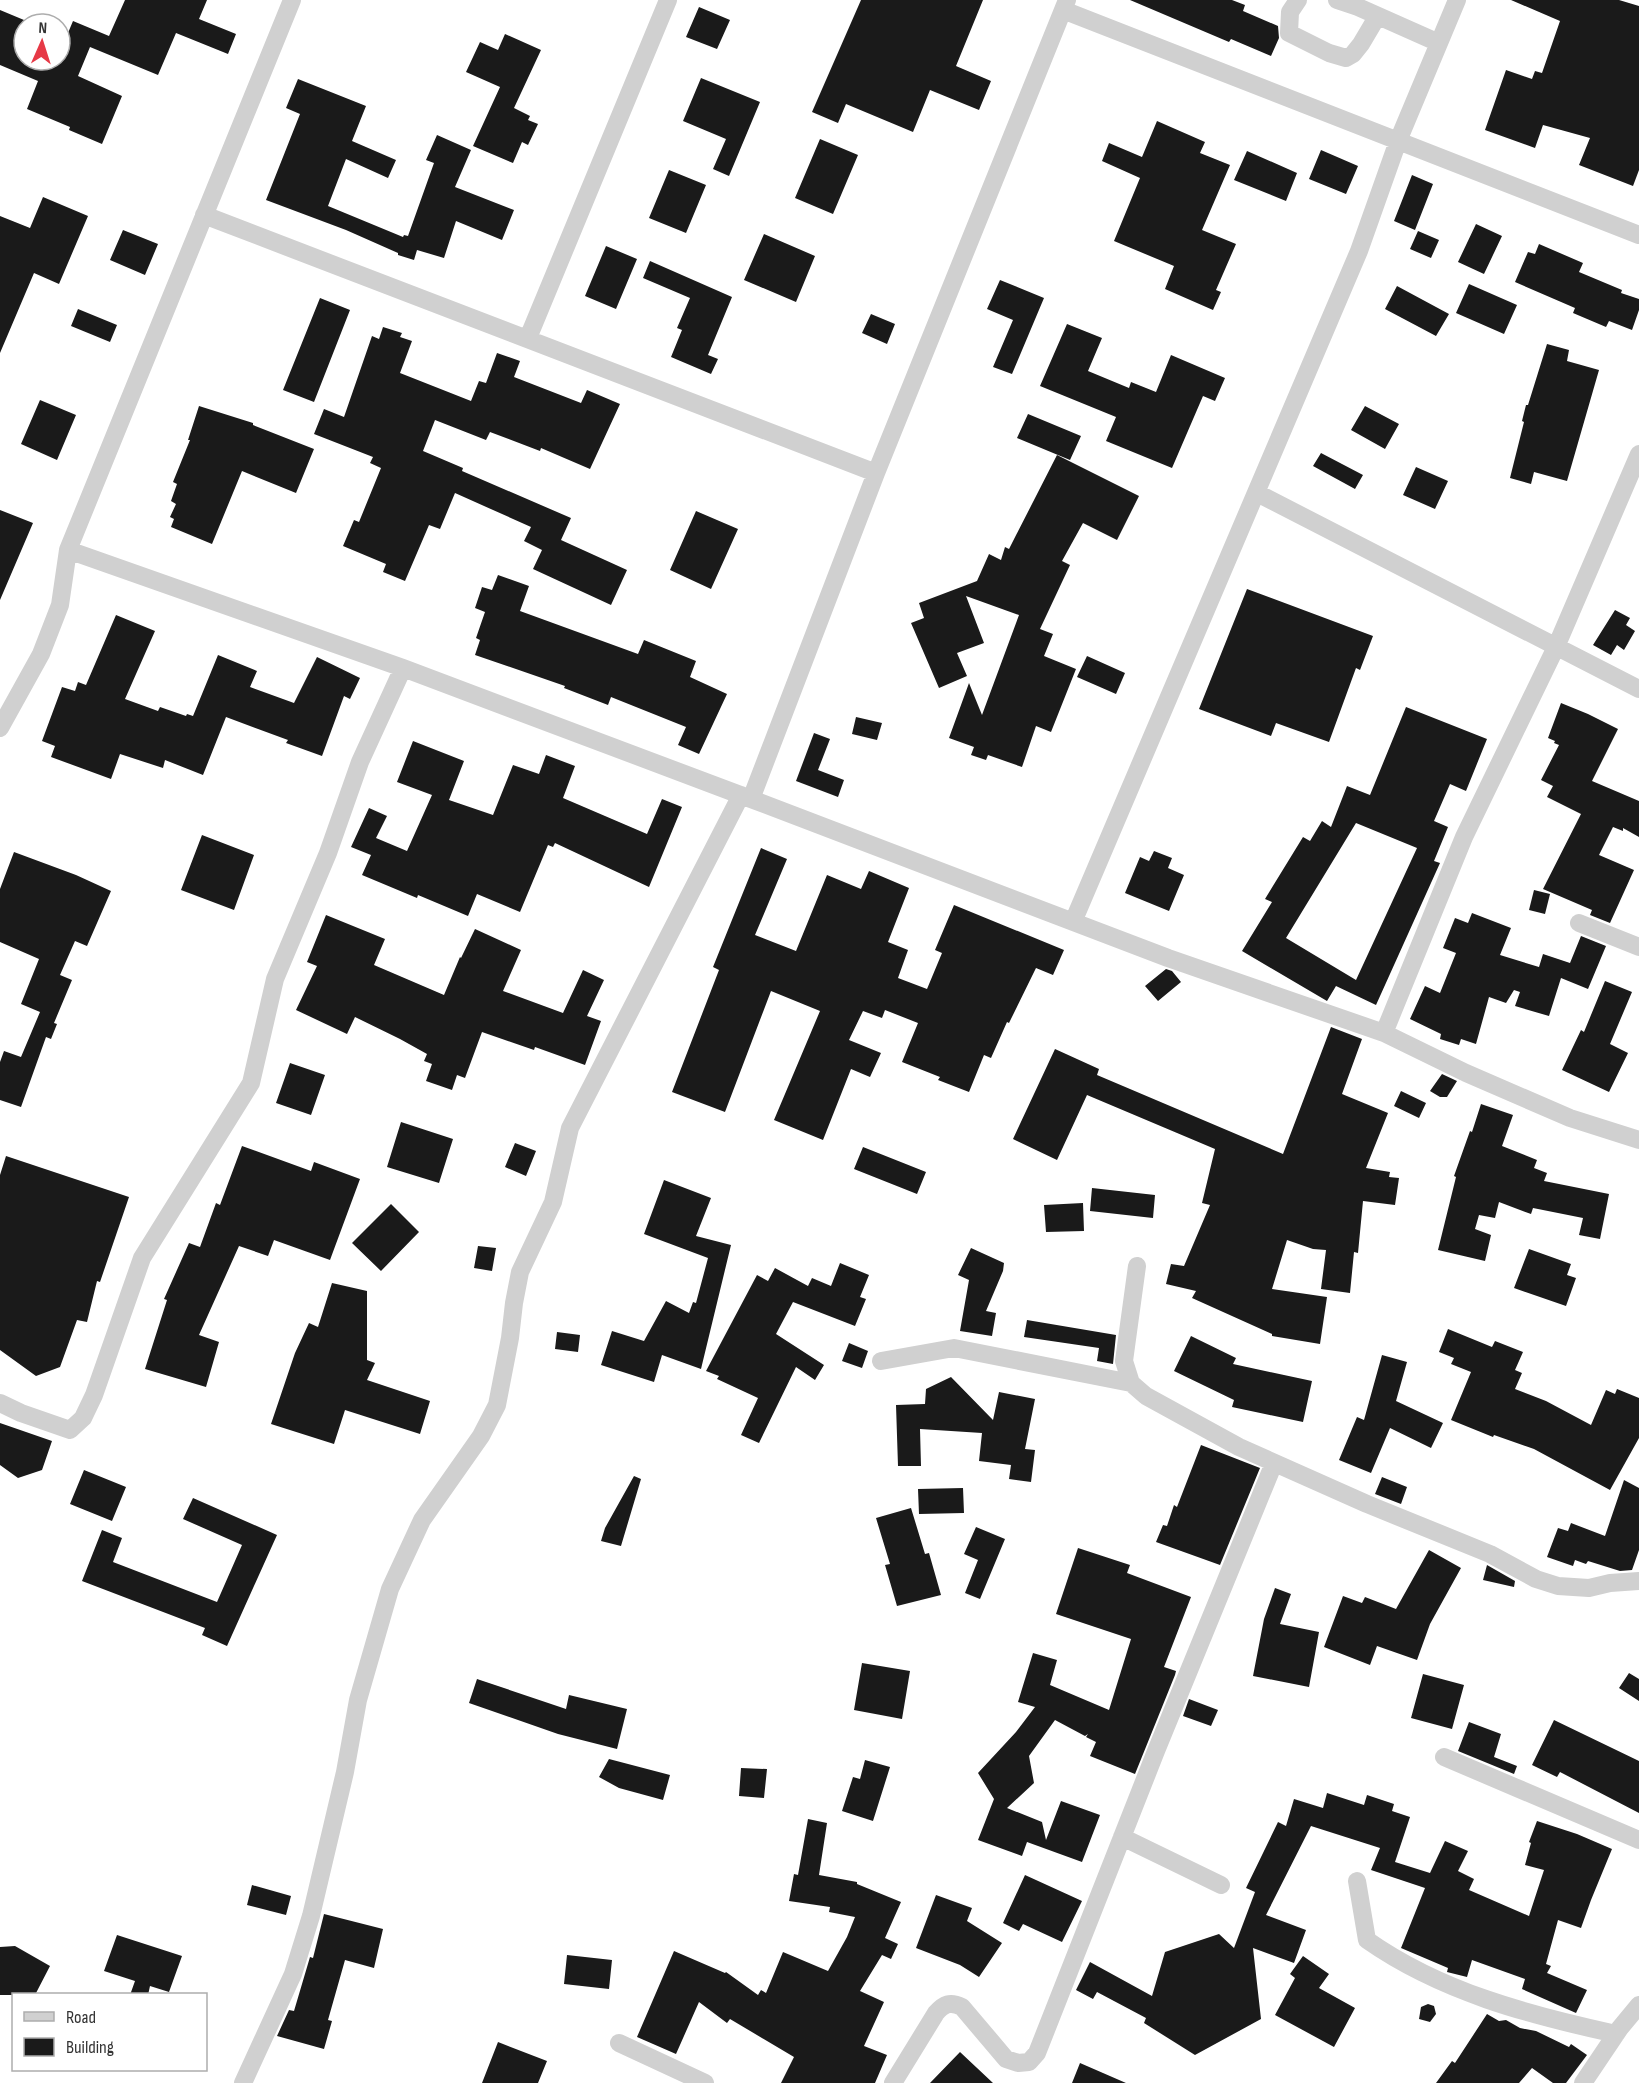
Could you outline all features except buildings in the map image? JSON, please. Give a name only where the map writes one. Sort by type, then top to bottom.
[{"type":"street","points":[[0,728],[41,654],[60,605],[68,550],[292,0]]},
{"type":"street","points":[[528,338],[668,0]]},
{"type":"street","points":[[1298,0],[1290,12],[1289,33],[1329,53],[1346,58],[1357,50],[1377,17]]},
{"type":"street","points":[[1337,0],[1439,43]]},
{"type":"street","points":[[1073,922],[1359,251],[1398,141],[1457,0]]},
{"type":"street","points":[[243,2083],[293,1974],[311,1916],[345,1772],[358,1700],[390,1589],[422,1520],[481,1436],[497,1405],[520,1272],[553,1202],[570,1128],[746,797],[1065,5],[1398,141],[1639,235]]},
{"type":"street","points":[[204,215],[876,473]]},
{"type":"street","points":[[1384,1033],[1464,837],[1556,647],[1639,454]]},
{"type":"street","points":[[1257,493],[1639,688]]},
{"type":"street","points":[[68,550],[403,668],[1168,958],[1384,1033],[1466,1073],[1570,1118],[1639,1140]]},
{"type":"street","points":[[0,1403],[70,1430],[84,1418],[142,1258],[251,1083],[275,979],[328,853],[360,762],[403,668]]},
{"type":"street","points":[[1578,923],[1639,947]]},
{"type":"street","points":[[1131,1383],[1124,1361],[1137,1266]]},
{"type":"street","points":[[881,1361],[954,1348],[1131,1383],[1146,1396],[1239,1447],[1367,1504],[1490,1554],[1536,1579],[1558,1586],[1589,1588],[1610,1583],[1639,1581]]},
{"type":"street","points":[[893,2083],[936,2013],[942,2006],[949,2003],[962,2007],[1006,2059],[1029,2062],[1037,2053],[1274,1463]]},
{"type":"street","points":[[1444,1757],[1639,1840]]},
{"type":"street","points":[[1122,1837],[1221,1885]]},
{"type":"street","points":[[1357,1881],[1367,1940],[1394,1959],[1441,1983],[1545,2018],[1616,2034]]},
{"type":"street","points":[[1586,2082],[1616,2034],[1639,2005]]},
{"type":"street","points":[[620,2043],[705,2083]]}]
